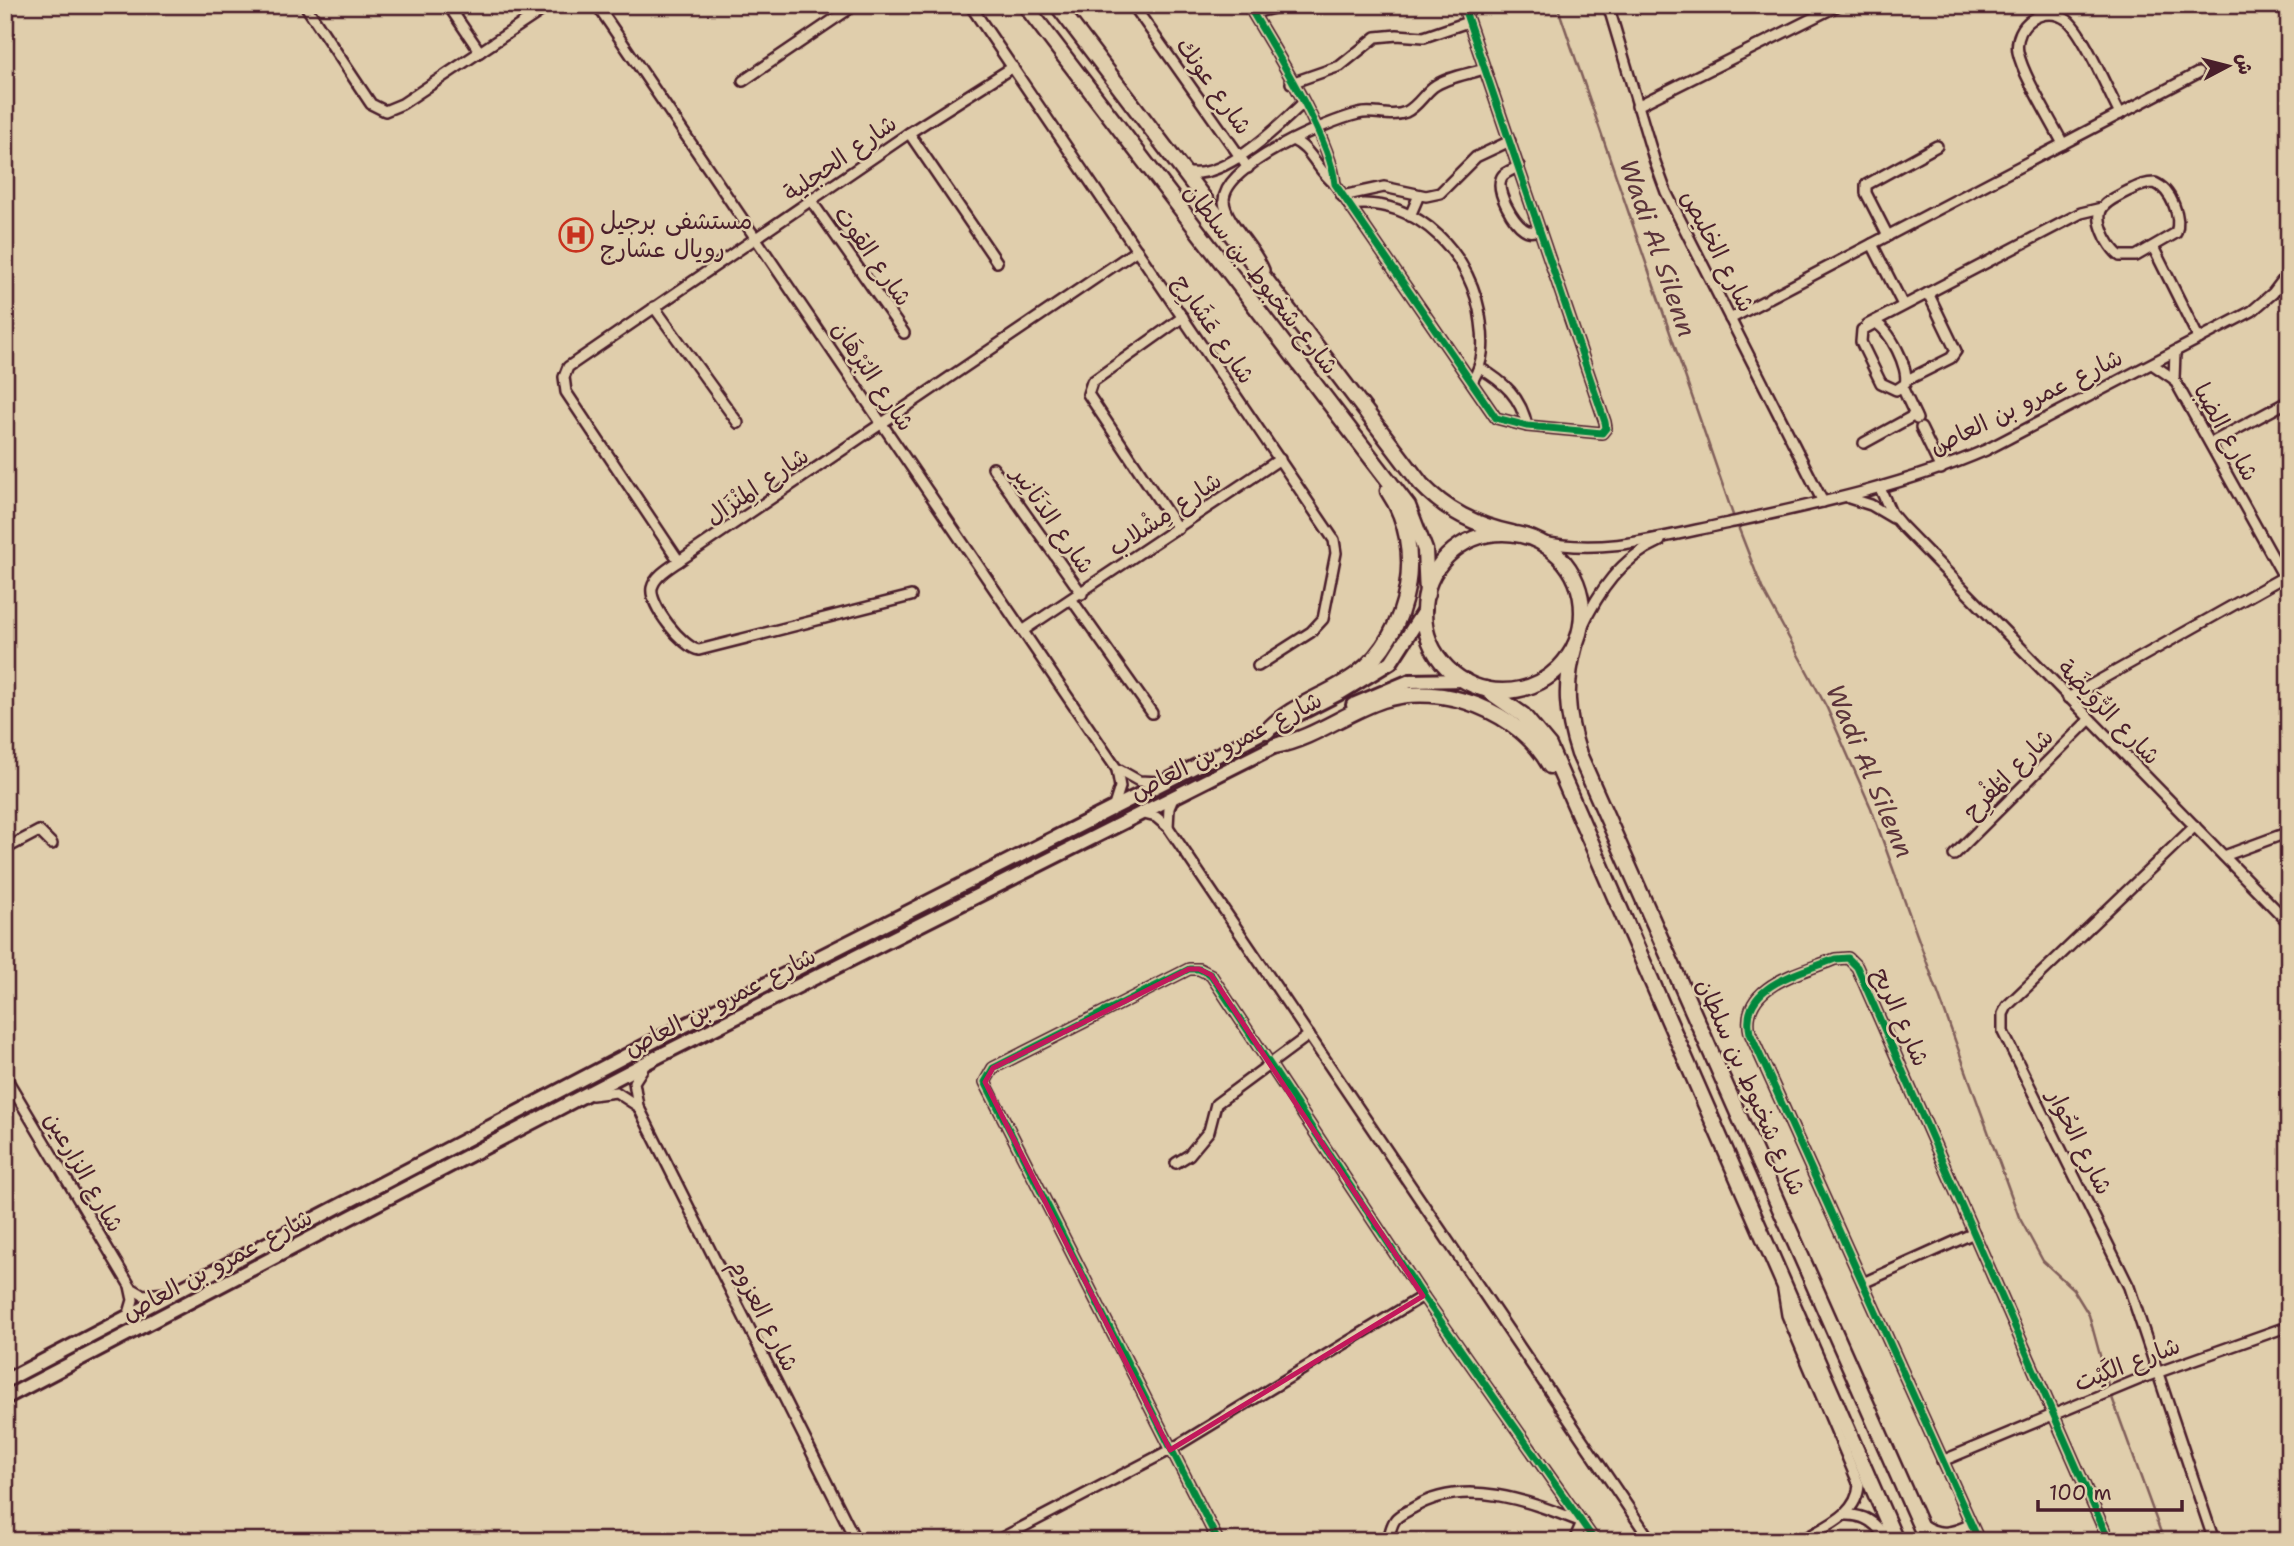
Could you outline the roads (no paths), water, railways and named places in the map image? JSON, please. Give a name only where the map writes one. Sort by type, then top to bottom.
[{"type":"main road","name":"شارع شخبوط بن سلطان","points":[[1025,5],[1408,506],[1425,550],[1427,594]]},
{"type":"main road","name":"شارع شخبوط بن سلطان","points":[[1057,5],[1266,282],[1434,498],[1466,519],[1512,533]]},
{"type":"main road","points":[[1267,731],[1282,718],[1343,683],[1374,660],[1399,615],[1410,562],[1405,526],[1391,495],[1316,396],[1300,367]]},
{"type":"main road","points":[[1512,533],[1539,541],[1556,553],[1569,569],[1578,587],[1582,608],[1581,629],[1575,645],[1564,663],[1538,682],[1507,691],[1486,689],[1465,680],[1447,667],[1432,645],[1425,609],[1435,573],[1449,555],[1468,541],[1489,534],[1512,533]]},
{"type":"main road","name":"شارع عمرو بن العاص","points":[[5,1381],[656,1040],[1114,806],[1267,731],[1385,667],[1406,643],[1425,609]]},
{"type":"main road","name":"شارع شخبوط بن سلطان","points":[[1575,645],[1566,697],[1569,723],[1579,754],[1927,1541]]},
{"type":"main road","name":"شارع عمرو بن العاص","points":[[5,1398],[659,1056],[1394,686],[1421,678],[1465,680]]},
{"type":"main road","name":"شارع شخبوط بن سلطان","points":[[1486,689],[1523,715],[1549,746],[1896,1541]]},
{"type":"main road","points":[[1275,746],[1301,739],[1371,705],[1407,695],[1440,696],[1487,710],[1518,728],[1544,756],[1592,859],[1602,871]]},
{"type":"street","points":[[305,5],[371,104],[381,111],[402,104],[550,5]]},
{"type":"street","points":[[448,5],[480,52]]},
{"type":"street","name":"شارع البُرْهَان","points":[[597,5],[1116,768]]},
{"type":"street","points":[[743,81],[855,5]]},
{"type":"street","name":"شارع عَشَارِج","points":[[970,5],[1333,536],[1336,554],[1325,614],[1320,624],[1258,667]]},
{"type":"street","points":[[1064,5],[1095,58]]},
{"type":"street","name":"شارع عونك","points":[[1133,5],[1248,168],[1228,188],[1224,202],[1229,216],[1257,254],[1266,282]]},
{"type":"street","points":[[1287,5],[1250,9],[1317,129],[1331,163],[1335,184]]},
{"type":"street","points":[[1278,128],[1290,141],[1302,146],[1319,170],[1335,184],[1499,420],[1598,434],[1604,431],[1606,425],[1463,5]]},
{"type":"street","name":"شارع الخليص","points":[[1608,5],[1637,106],[1666,192],[1823,502]]},
{"type":"street","points":[[1637,106],[1839,5]]},
{"type":"street","points":[[2063,144],[2018,54],[2022,28],[2035,17],[2060,16],[2074,26],[2120,114]]},
{"type":"street","points":[[1291,83],[1340,66],[1376,37],[1397,34],[1424,37],[1468,22]]},
{"type":"street","name":"شارع الحجلية","points":[[679,561],[564,387],[564,377],[572,363],[812,202],[909,133],[1013,66]]},
{"type":"street","points":[[1248,168],[1290,141],[1317,129],[1363,113],[1382,115],[1407,111],[1438,84],[1484,69]]},
{"type":"street","points":[[1730,319],[2198,73]]},
{"type":"street","points":[[1239,155],[1278,128],[1303,103]]},
{"type":"street","points":[[909,133],[997,262]]},
{"type":"street","points":[[1342,196],[1392,187],[1419,195],[1440,193],[1476,157],[1510,141]]},
{"type":"street","points":[[1888,236],[1866,193],[1866,184],[1937,146]]},
{"type":"street","name":"شارع عونك","points":[[1183,171],[1200,174],[1217,171],[1239,155]]},
{"type":"street","points":[[1519,166],[1503,176],[1500,183],[1502,194],[1520,226],[1530,232],[1540,230]]},
{"type":"street","points":[[2155,183],[2162,186],[2178,217],[2179,225],[2174,236],[2153,247],[2132,257],[2117,254],[2099,224],[2102,208],[2107,202],[2141,185],[2155,183]]},
{"type":"street","points":[[1410,216],[1419,195]]},
{"type":"street","name":"شارع القوت","points":[[812,202],[904,333]]},
{"type":"street","points":[[1349,205],[1385,206],[1410,216],[1440,236],[1457,256],[1471,279],[1482,331],[1480,368],[1473,380]]},
{"type":"street","points":[[1928,293],[1956,351],[1951,358],[1892,390],[1881,383],[1861,342],[1862,330],[1867,324],[2081,213],[2102,208]]},
{"type":"street","points":[[1872,244],[1903,305]]},
{"type":"street","points":[[2153,247],[2200,338]]},
{"type":"street","name":"شارع المِنْزَال","points":[[911,596],[695,650],[680,639],[652,597],[656,579],[679,561],[1137,250]]},
{"type":"street","name":"شارع عمرو بن العاص","points":[[1539,541],[1595,548],[1674,535],[1846,497],[1941,469],[1986,450],[2252,311],[2273,293],[2289,272]]},
{"type":"street","points":[[654,307],[738,423]]},
{"type":"street","points":[[1178,529],[1088,394],[1092,382],[1183,317]]},
{"type":"street","points":[[1867,324],[1875,323],[1884,328],[1907,373],[1904,384],[1941,469]]},
{"type":"street","name":"شارع الضبا","points":[[2174,379],[2175,352]]},
{"type":"street","name":"شارع الضبا","points":[[2152,365],[2174,379],[2287,575]]},
{"type":"street","points":[[1480,368],[1510,390],[1525,414],[1527,426]]},
{"type":"street","points":[[2211,443],[2289,401]]},
{"type":"street","points":[[1864,443],[1918,421]]},
{"type":"street","name":"شارع مِشْلاب","points":[[1024,630],[1082,594],[1280,459]]},
{"type":"street","name":"شارع الدَنَانِير","points":[[993,468],[1082,594]]},
{"type":"street","name":"شارع الرُّوَيضَة","points":[[1880,488],[1891,513],[1902,526],[2289,923]]},
{"type":"street","name":"شارع الرُّوَيضَة","points":[[1846,497],[1871,505],[1902,526]]},
{"type":"street","name":"شارع عمرو بن العاص","points":[[1581,629],[1602,589],[1617,572],[1652,545],[1674,535]]},
{"type":"street","points":[[2068,698],[2287,575]]},
{"type":"street","points":[[1073,600],[1152,713]]},
{"type":"street","name":"شارع المُفْرِح","points":[[1954,855],[2089,720]]},
{"type":"street","points":[[1116,768],[1139,781],[1164,782]]},
{"type":"street","points":[[1114,806],[1120,788],[1116,768]]},
{"type":"street","points":[[1168,827],[1174,796]]},
{"type":"street","points":[[1140,813],[1156,817],[1168,827],[1651,1541]]},
{"type":"street","name":"شارع الحُوار","points":[[2195,826],[2007,1006],[2002,1023],[2003,1032],[2113,1250],[2143,1324],[2214,1541]]},
{"type":"street","points":[[5,849],[39,831],[52,844]]},
{"type":"street","points":[[2224,856],[2289,832]]},
{"type":"street","name":"شارع الريح","points":[[1979,1541],[1751,1033],[1751,1007],[1769,987],[1835,958],[1853,961],[2109,1541]]},
{"type":"street","points":[[1217,1541],[985,1082],[993,1068],[1189,969],[1199,969],[1211,975],[1423,1296],[1595,1541]]},
{"type":"street","points":[[1177,1163],[1189,1155],[1209,1131],[1216,1104],[1271,1066],[1309,1035]]},
{"type":"street","name":"شارع العزوم","points":[[659,1056],[636,1075],[634,1090],[638,1106],[856,1541]]},
{"type":"street","name":"شارع الزارعين","points":[[5,1076],[130,1286]]},
{"type":"street","points":[[582,1097],[616,1092],[638,1106]]},
{"type":"street","points":[[1863,1283],[1974,1233]]},
{"type":"street","points":[[130,1286],[136,1293],[147,1295],[175,1292]]},
{"type":"street","points":[[128,1317],[134,1300],[130,1286]]},
{"type":"street","points":[[1784,1286],[1787,1314],[1857,1477],[1856,1500],[1845,1515],[1801,1541]]},
{"type":"street","points":[[996,1541],[1170,1450],[1423,1296]]},
{"type":"street","name":"شارع الكَيْت","points":[[1942,1461],[2142,1378],[2289,1326]]},
{"type":"street","points":[[1387,1541],[1395,1519],[1421,1504],[1444,1496],[1486,1493],[1543,1507],[1582,1522]]},
{"type":"street","points":[[1845,1515],[1858,1515],[1871,1520],[1886,1541]]},
{"type":"street","points":[[1919,1521],[1949,1537],[1971,1524]]},
{"type":"street","points":[[1574,1541],[1582,1522]]},
{"type":"waterway","name":"Wadi Al Silenn","points":[[1557,5],[1734,518]]},
{"type":"waterway","name":"Wadi Al Silenn","points":[[1737,524],[1762,588],[1827,708],[1871,808],[2019,1217],[2043,1261],[2073,1289],[2089,1315],[2110,1392],[2164,1541]]},
{"type":"place","name":"مستشفى برجيل رويال عشارج","points":[[576,235]]}]
